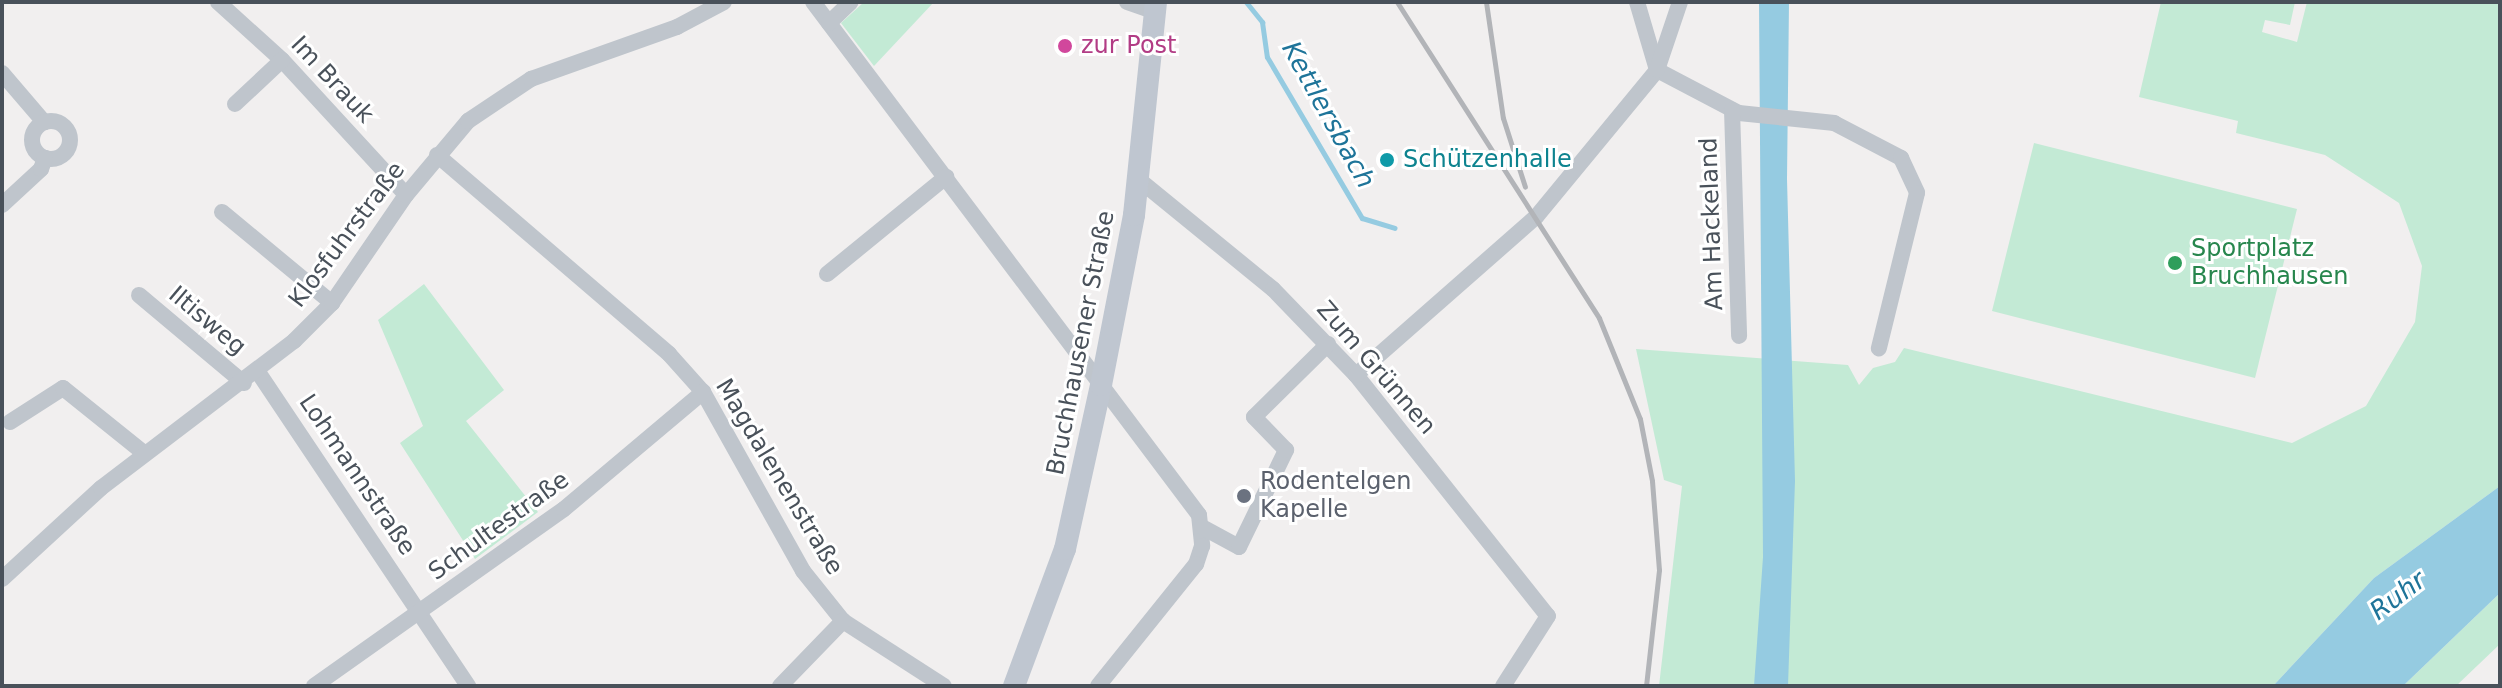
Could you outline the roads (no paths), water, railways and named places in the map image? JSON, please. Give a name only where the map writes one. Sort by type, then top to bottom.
[{"type":"street","name":"Im Brauk","points":[[218,2],[282,60],[406,195]]},
{"type":"street","name":"Klosfuhrstraße","points":[[2,579],[53,527],[145,454],[258,372],[332,303],[406,195],[468,121],[531,79],[677,27],[724,2]]},
{"type":"street","points":[[813,2],[1192,504],[1202,527],[1196,564],[1098,686]]},
{"type":"street","points":[[829,23],[851,2]]},
{"type":"street","points":[[1127,2],[1155,7]]},
{"type":"street","points":[[1637,2],[1657,70]]},
{"type":"street","points":[[1356,375],[1536,217],[1657,70],[1680,2]]},
{"type":"street","name":"Bruchhausener Straße","points":[[1014,686],[1065,549],[1101,385],[1138,179],[1155,7]]},
{"type":"street","points":[[235,104],[282,60]]},
{"type":"street","name":"Am Hackeland","points":[[1657,70],[1736,112],[1805,117],[1834,123],[1893,153],[1907,167],[1917,193],[1879,348]]},
{"type":"street","points":[[2,73],[44,122],[62,124],[70,141],[59,157],[45,158],[35,150],[32,137],[44,122]]},
{"type":"street","name":"Am Hackeland","points":[[1736,112],[1739,336]]},
{"type":"street","name":"Magdalenenstraße","points":[[437,155],[643,331],[703,392],[803,571],[843,621],[944,686]]},
{"type":"street","points":[[2,205],[41,169],[45,158]]},
{"type":"street","points":[[827,274],[946,177]]},
{"type":"street","name":"Zum Grünnen","points":[[1138,179],[1262,279],[1328,344],[1548,616],[1503,686]]},
{"type":"street","points":[[222,212],[332,303]]},
{"type":"street","name":"Iltisweg","points":[[139,295],[244,383]]},
{"type":"street","points":[[1202,527],[1239,547],[1286,450],[1254,417],[1328,344]]},
{"type":"street","name":"Lohmannstraße","points":[[258,372],[468,686]]},
{"type":"street","points":[[10,422],[63,388],[145,454]]},
{"type":"street","name":"Schultestraße","points":[[314,686],[421,613],[584,493],[703,392]]},
{"type":"street","points":[[780,686],[843,621]]},
{"type":"water","points":[[1759,2],[1789,2],[1787,179],[1795,481],[1788,686],[1754,686],[1763,557]]},
{"type":"water","name":"Ruhr","points":[[2500,486],[2500,593],[2403,686],[2273,686],[2374,578]]},
{"type":"waterway","name":"Kettlersbach","points":[[1246,2],[1262,22],[1267,57],[1362,218],[1394,228]]},
{"type":"railway","points":[[1397,2],[1599,318],[1640,419],[1652,481],[1659,570],[1646,686]]},
{"type":"railway","points":[[1486,2],[1503,118],[1525,187]]},
{"type":"place","name":"zur Post","points":[[1065,46]]},
{"type":"place","name":"Schützenhalle","points":[[1387,160]]},
{"type":"place","name":"Sportplatz Bruchhausen","points":[[2175,263]]},
{"type":"place","name":"Rodentelgen Kapelle","points":[[1244,496]]}]
